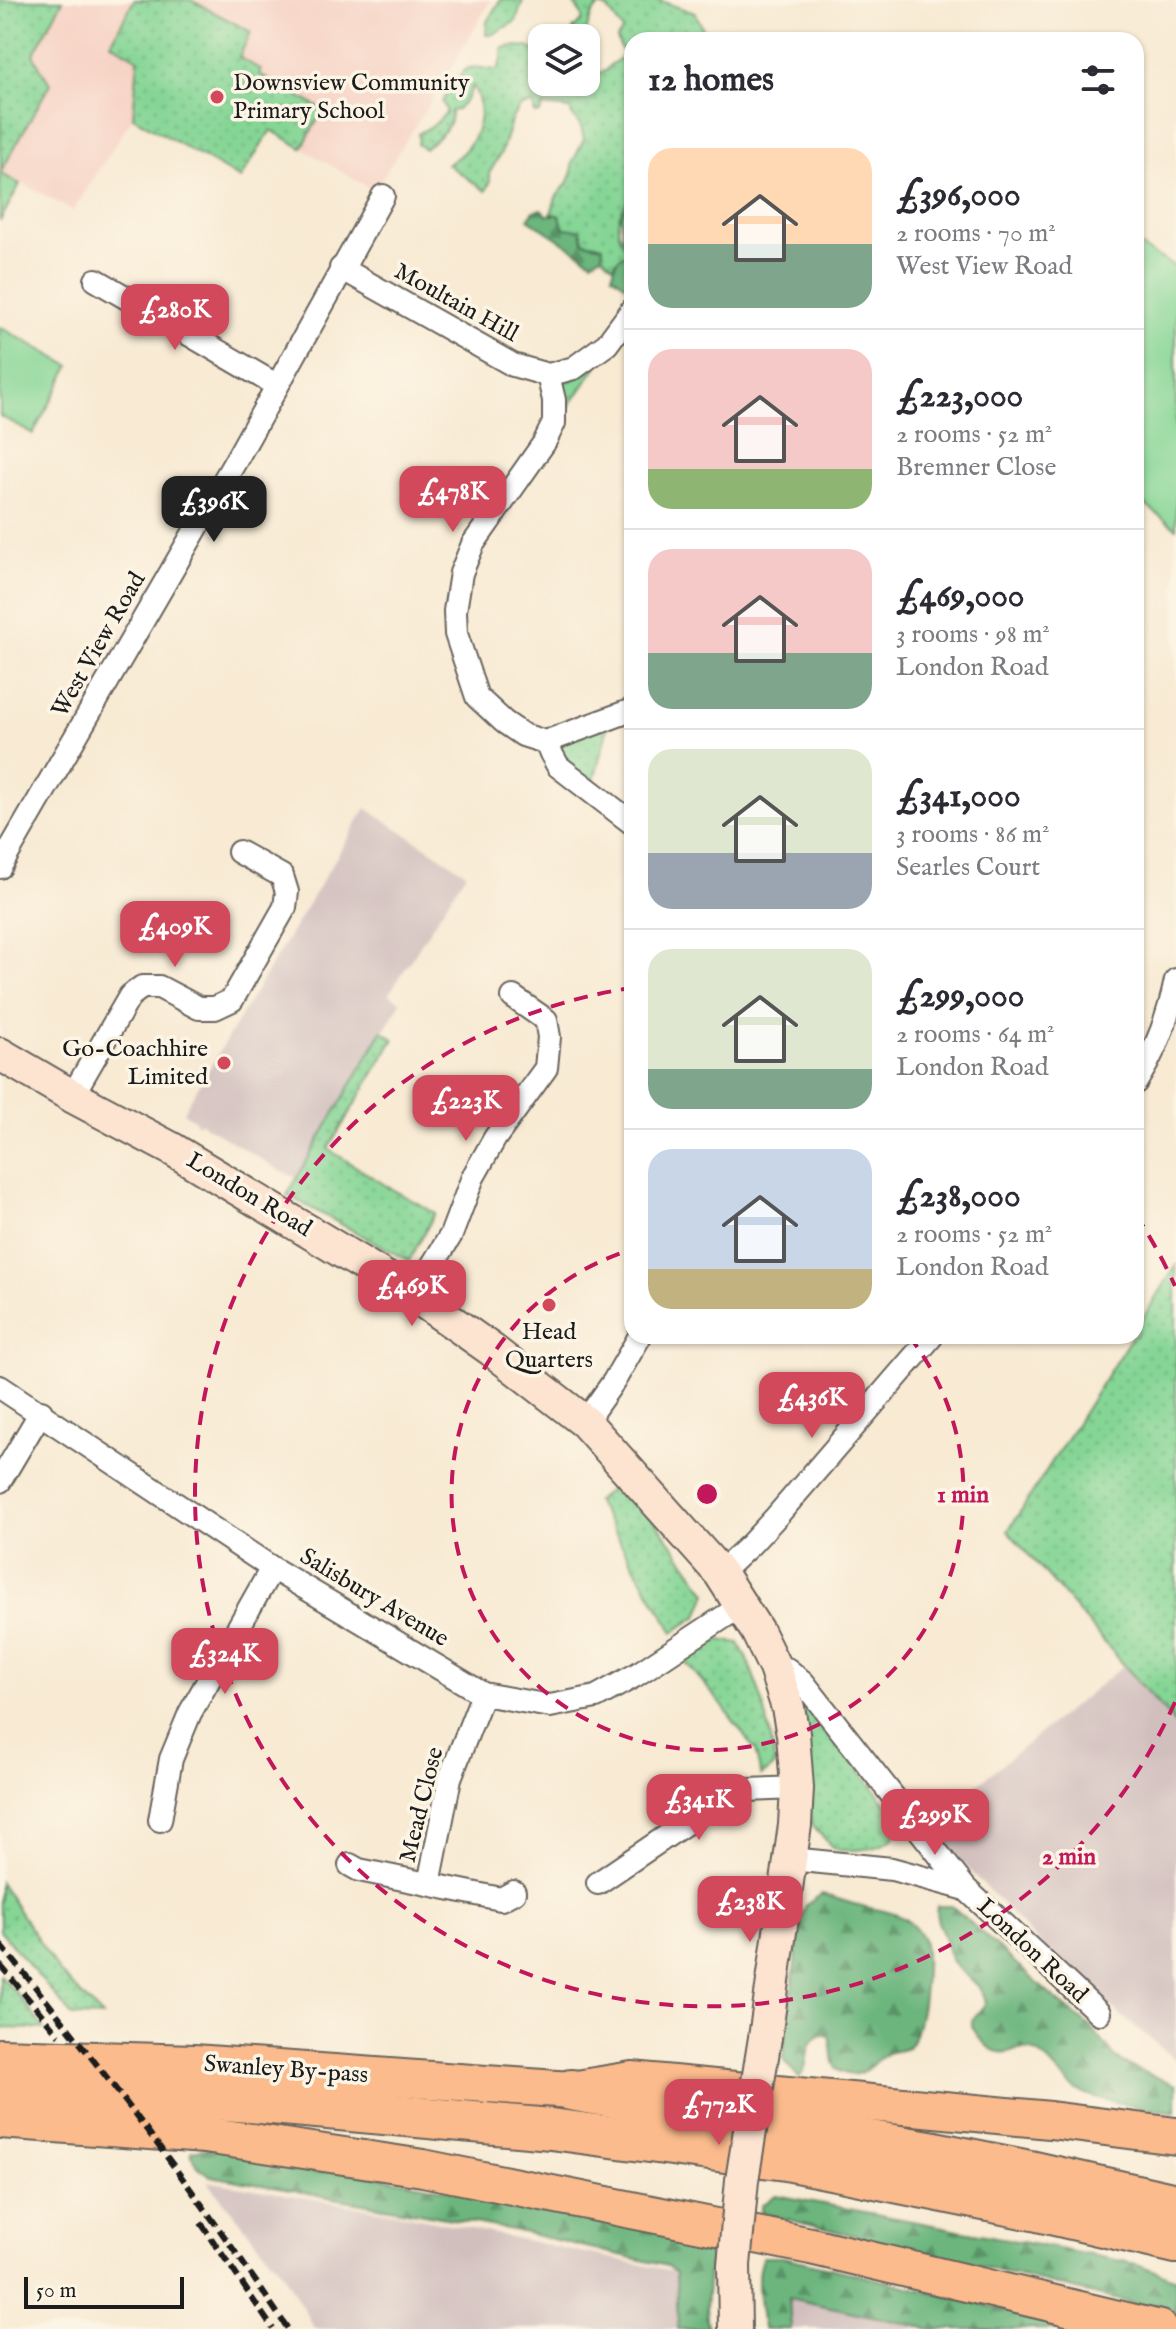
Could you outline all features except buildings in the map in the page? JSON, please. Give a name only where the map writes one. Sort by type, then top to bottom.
[{"type":"highway","name":"Swanley By-pass","points":[[0,2057],[194,2063],[571,2090],[632,2080],[1050,2120],[1176,2136]]},
{"type":"highway","points":[[571,2090],[935,2152],[1176,2204]]},
{"type":"highway","points":[[0,2094],[205,2098],[567,2131],[786,2160],[1024,2208],[1176,2243]]},
{"type":"highway","points":[[0,2120],[205,2135],[423,2168],[811,2246],[1160,2329]]},
{"type":"main road","name":"London Road","points":[[0,1054],[172,1149],[414,1295],[492,1350],[585,1422],[720,1573],[757,1631],[775,1668],[788,1708],[797,1788],[791,1859],[742,2180],[734,2265],[735,2329]]},
{"type":"street","name":"West View Road","points":[[0,867],[236,460],[383,196]]},
{"type":"street","name":"Moultain Hill","points":[[341,268],[513,365],[548,375]]},
{"type":"street","points":[[96,280],[276,385]]},
{"type":"street","points":[[624,321],[607,344],[574,368],[548,375],[554,400],[554,423],[544,443],[473,544],[461,573],[455,611],[456,634],[477,697],[523,735],[545,742],[624,713]]},
{"type":"street","points":[[545,742],[558,766],[624,817]]},
{"type":"street","points":[[72,1096],[130,996],[142,987],[159,987],[199,1008],[215,1008],[232,1000],[285,907],[287,892],[282,876],[239,852]]},
{"type":"street","points":[[1144,1070],[1169,1012],[1176,980]]},
{"type":"street","points":[[414,1295],[451,1235],[473,1177],[495,1138],[546,1068],[549,1037],[546,1020],[513,997]]},
{"type":"street","points":[[585,1422],[635,1344]]},
{"type":"street","points":[[720,1573],[776,1517],[925,1344]]},
{"type":"street","name":"Salisbury Avenue","points":[[0,1387],[272,1568],[483,1694],[550,1706],[596,1697],[636,1675],[742,1605]]},
{"type":"street","points":[[0,1481],[41,1412]]},
{"type":"street","points":[[160,1820],[171,1759],[190,1713],[272,1568]]},
{"type":"street","name":"London Road","points":[[775,1668],[787,1669],[803,1682],[966,1889],[1099,2013]]},
{"type":"street","name":"Mead Close","points":[[429,1884],[450,1778],[483,1694]]},
{"type":"street","points":[[598,1883],[717,1802],[747,1790],[797,1788]]},
{"type":"street","name":"London Road","points":[[791,1859],[892,1869],[966,1889]]},
{"type":"street","name":"Mead Close","points":[[350,1865],[359,1870],[501,1899],[514,1892]]},
{"type":"shaded area","name":"Downsview Community Primary School","points":[[0,0],[491,0],[374,191],[271,130],[240,180],[133,117],[73,211],[0,171]]},
{"type":"shaded area","points":[[366,808],[466,873],[389,994],[401,1002],[297,1178],[201,1123],[196,1124],[183,1112]]},
{"type":"shaded area","points":[[1124,1665],[1176,1725],[1176,2060],[1037,1941],[927,1825]]},
{"type":"shaded area","points":[[207,2181],[396,2213],[676,2272],[678,2329],[315,2329],[282,2272]]},
{"type":"shaded area","points":[[788,2298],[931,2329],[791,2329]]},
{"type":"green space","points":[[0,0],[63,0],[33,55],[50,84],[1,172]]},
{"type":"green space","points":[[134,0],[191,0],[251,32],[239,57],[261,70],[259,74],[323,110],[302,148],[271,130],[240,179],[133,117],[138,59],[111,43]]},
{"type":"green space","points":[[500,0],[523,0],[516,21],[486,35],[487,22]]},
{"type":"green space","points":[[571,0],[658,0],[695,13],[704,30],[624,32],[624,49],[617,39],[623,30],[607,8],[599,6],[589,24],[579,24],[582,15]]},
{"type":"green space","points":[[528,47],[528,96],[600,96],[600,72],[624,56],[624,207],[618,227],[624,243],[624,259],[617,260],[613,266],[602,255],[603,246],[583,241],[582,233],[564,228],[556,214],[551,214],[556,197],[567,184],[584,139],[581,126],[570,109],[544,106],[540,113],[535,114],[533,104],[521,106],[512,118],[501,153],[490,172],[486,191],[447,164],[466,149],[477,130],[480,108],[473,86],[466,100],[457,110],[451,111],[449,124],[443,133],[425,149],[417,144],[418,134],[446,113],[442,102],[456,86],[463,71],[472,68],[497,70],[502,60],[502,48]]},
{"type":"green space","points":[[0,173],[20,184],[0,221]]},
{"type":"green space","points":[[541,209],[547,215],[559,215],[564,228],[581,230],[583,242],[603,246],[602,255],[592,261],[528,219],[534,211]]},
{"type":"green space","points":[[624,211],[624,239],[623,238],[621,215]]},
{"type":"green space","points":[[1144,249],[1176,267],[1176,528],[1144,504]]},
{"type":"green space","points":[[624,255],[624,283],[612,275],[617,260]]},
{"type":"green space","points":[[0,327],[70,366],[33,434],[0,416]]},
{"type":"green space","points":[[602,358],[558,423],[557,393],[565,382],[579,376]]},
{"type":"green space","points":[[610,719],[591,791],[546,742]]},
{"type":"green space","points":[[382,1031],[394,1039],[328,1149],[435,1213],[409,1261],[287,1195]]},
{"type":"green space","points":[[1176,1266],[1176,1725],[1008,1531],[1127,1344],[1144,1344],[1144,1316]]},
{"type":"green space","points":[[621,1481],[666,1535],[707,1593],[698,1616],[673,1632],[596,1501]]},
{"type":"green space","points":[[713,1639],[739,1643],[758,1688],[767,1718],[775,1766],[761,1776],[755,1750],[682,1658]]},
{"type":"green space","points":[[799,1694],[902,1824],[892,1839],[867,1849],[839,1850],[832,1847],[811,1823]]},
{"type":"green space","points":[[0,1882],[60,1973],[103,2017],[72,2016],[0,1931]]},
{"type":"green space","points":[[822,1894],[891,1913],[915,1927],[924,1946],[923,1993],[918,2025],[907,2048],[886,2054],[862,2072],[851,2075],[835,2067],[829,2036],[822,2034],[811,2043],[806,2066],[799,2078],[784,2060],[784,2045],[801,1920],[806,1905]]},
{"type":"green space","points":[[937,1906],[952,1906],[1092,2028],[1115,2057],[1131,2067],[1176,2085],[1176,2112],[1123,2104],[1082,2093],[1039,2054],[1021,2049],[999,2052],[991,2049],[972,2027],[972,2020],[986,2003],[984,1995],[951,1959],[937,1919]]},
{"type":"green space","points":[[0,1975],[23,2001],[44,2029],[0,2028]]},
{"type":"green space","points":[[219,2146],[705,2239],[711,2246],[706,2307],[708,2329],[678,2329],[676,2273],[667,2266],[513,2230],[211,2176],[197,2166],[191,2151]]},
{"type":"green space","points":[[776,2195],[1137,2264],[1176,2279],[1176,2314],[761,2213],[761,2206]]},
{"type":"green space","points":[[763,2257],[783,2257],[1086,2329],[931,2329],[789,2298],[791,2329],[763,2329],[758,2272]]},
{"type":"railway","points":[[0,1944],[149,2133],[288,2329]]},
{"type":"railway","points":[[0,1965],[59,2035]]},
{"type":"railway","points":[[201,2223],[273,2329]]},
{"type":"place","name":"Downsview Community Primary School","points":[[217,97]]},
{"type":"place","name":"Go-Coachhire Limited","points":[[224,1063]]},
{"type":"place","name":"Head Quarters","points":[[549,1305]]}]
